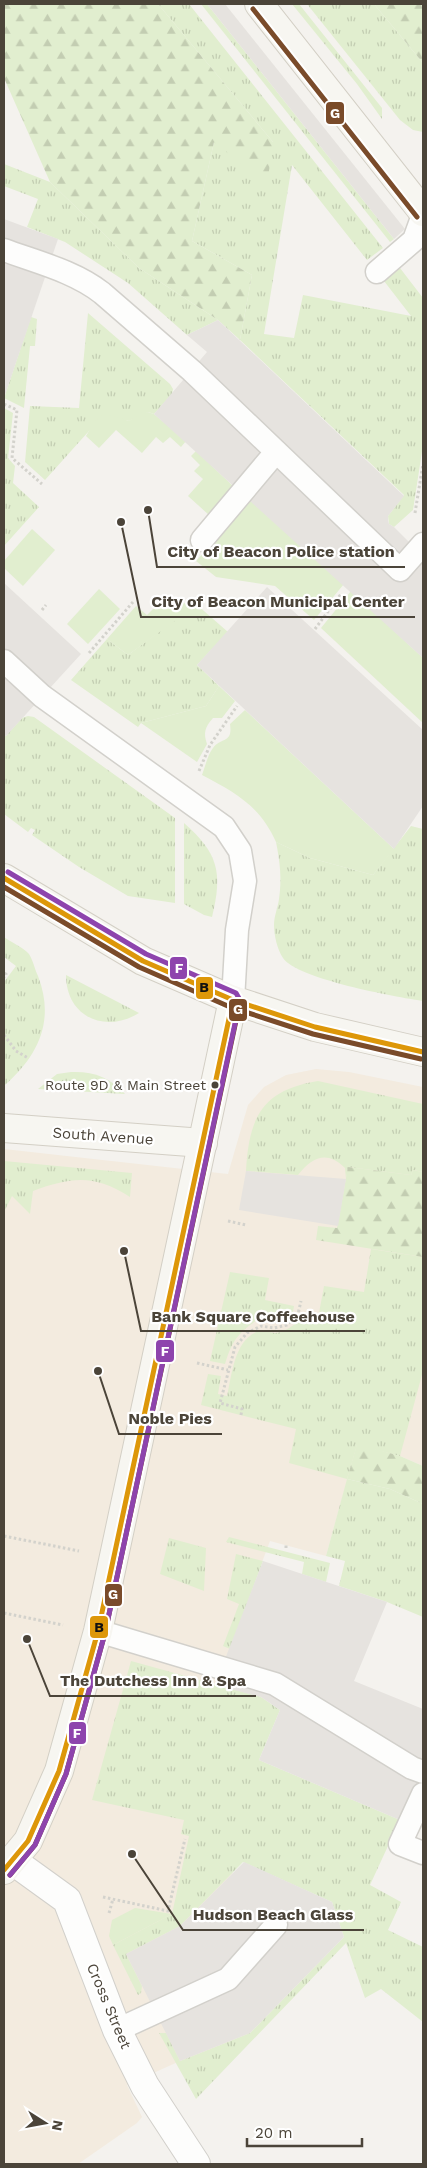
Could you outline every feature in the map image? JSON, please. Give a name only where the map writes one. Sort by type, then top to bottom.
[{"type":"main road","points":[[259,4],[423,214]]},
{"type":"main road","points":[[4,878],[143,961],[233,1000],[315,1026],[423,1052]]},
{"type":"main road","points":[[8,1866],[28,1841],[59,1771],[98,1631],[233,1000]]},
{"type":"main road","name":"South Avenue","points":[[4,1128],[203,1143]]},
{"type":"street","name":"Cross Street","points":[[8,1866],[67,1900],[116,2030],[145,2086],[196,2164]]},
{"type":"lane","points":[[377,272],[414,240],[423,214]]},
{"type":"lane","points":[[4,250],[90,284],[192,371],[400,570],[423,544]]},
{"type":"lane","points":[[202,540],[276,452]]},
{"type":"lane","points":[[4,662],[42,696],[224,827],[240,851],[245,881],[237,930],[233,1000]]},
{"type":"lane","points":[[98,1631],[275,1684],[412,1768],[423,1772]]},
{"type":"lane","points":[[423,1794],[400,1844],[423,1853]]},
{"type":"lane","points":[[116,2030],[228,1979],[276,1925]]},
{"type":"path","points":[[4,404],[17,410],[12,458],[42,484]]},
{"type":"path","points":[[415,513],[423,464]]},
{"type":"path","points":[[314,629],[341,594]]},
{"type":"path","points":[[88,653],[133,602]]},
{"type":"path","points":[[42,610],[46,605]]},
{"type":"path","points":[[202,763],[210,745],[237,706]]},
{"type":"path","points":[[4,973],[6,974],[4,977]]},
{"type":"path","points":[[4,1035],[16,1051],[28,1058]]},
{"type":"path","points":[[228,1221],[246,1225]]},
{"type":"path","points":[[241,1415],[242,1409],[220,1403],[235,1347],[248,1333],[261,1326],[274,1328],[287,1325],[298,1314],[301,1301]]},
{"type":"path","points":[[197,1363],[228,1370]]},
{"type":"path","points":[[4,1536],[79,1551]]},
{"type":"path","points":[[4,1613],[63,1625]]},
{"type":"path","points":[[96,1896],[168,1911],[185,1839]]},
{"type":"shaded area","points":[[207,4],[225,4],[405,229],[394,239]]},
{"type":"shaded area","points":[[4,219],[58,239],[4,398]]},
{"type":"shaded area","points":[[218,320],[404,496],[388,516],[388,520],[389,524],[423,556],[423,658],[154,414],[207,352],[187,335]]},
{"type":"shaded area","points":[[4,583],[81,654],[6,736],[4,735]]},
{"type":"shaded area","points":[[267,587],[423,730],[423,806],[394,849],[197,665]]},
{"type":"shaded area","points":[[316,1069],[349,1072],[423,1087],[423,1466],[400,1456],[357,1445],[326,1556],[270,1541],[213,1693],[250,2033],[127,2085],[142,2117],[137,2123],[78,2164],[4,2164],[4,1149],[228,1174],[248,1105],[264,1087],[286,1075]]},
{"type":"shaded area","points":[[246,1171],[346,1179],[338,1226],[239,1210]]},
{"type":"shaded area","points":[[263,1561],[387,1602],[354,1681],[423,1709],[423,1823],[421,1829],[259,1760],[280,1710],[261,1697],[215,1685]]},
{"type":"shaded area","points":[[244,1862],[332,1902],[344,1937],[250,2033],[180,2061],[126,1954],[180,1926]]},
{"type":"green space","points":[[4,4],[158,4],[273,142],[267,185],[214,142],[192,241],[252,275],[240,340],[218,320],[139,268],[50,182],[4,78]]},
{"type":"green space","points":[[158,4],[189,4],[383,248],[367,260],[292,165],[264,334],[294,338],[303,295],[411,316],[384,281],[400,268],[423,298],[423,445],[413,510],[394,527],[389,524],[388,516],[404,495],[240,340],[252,275],[192,241],[214,142],[273,142]]},
{"type":"green space","points":[[201,4],[207,4],[394,239],[390,242]]},
{"type":"green space","points":[[292,4],[299,4],[382,108],[382,119],[357,84]]},
{"type":"green space","points":[[307,4],[374,4],[423,63],[423,132],[413,130],[400,120]]},
{"type":"green space","points":[[374,4],[423,4],[423,63]]},
{"type":"green space","points":[[4,164],[50,182],[139,268],[218,320],[187,335],[128,283],[65,242],[27,227],[38,199],[4,186]]},
{"type":"green space","points":[[88,313],[170,384],[173,389],[172,394],[154,414],[148,412],[129,421],[125,420],[89,431],[45,480],[25,462],[30,406],[79,408]]},
{"type":"green space","points":[[31,317],[37,319],[35,346],[30,346],[24,408],[4,398]]},
{"type":"green space","points":[[4,408],[13,413],[8,458],[15,466],[13,483],[39,507],[4,546]]},
{"type":"green space","points":[[148,412],[154,414],[186,441],[181,447],[170,437],[163,443],[156,437],[142,453],[116,430],[99,448],[86,436],[95,421],[103,415],[129,421],[141,413]]},
{"type":"green space","points":[[196,451],[234,487],[209,515],[188,496],[203,479],[194,471],[200,465],[191,456]]},
{"type":"green space","points":[[251,501],[344,584],[314,620],[275,586],[216,577],[196,561]]},
{"type":"green space","points":[[32,529],[55,550],[23,586],[4,568],[4,561]]},
{"type":"green space","points":[[99,589],[120,609],[88,644],[67,624]]},
{"type":"green space","points":[[351,591],[423,658],[423,723],[321,628]]},
{"type":"green space","points":[[164,598],[175,607],[181,600],[191,609],[128,655],[107,639],[136,606],[147,615]]},
{"type":"green space","points":[[196,604],[228,632],[197,665],[219,686],[206,706],[141,723],[138,727],[71,680],[107,639],[128,655]]},
{"type":"green space","points":[[219,686],[235,701],[222,718],[213,718],[208,724],[205,730],[207,744],[197,762],[141,723],[206,706]]},
{"type":"green space","points":[[245,710],[394,849],[373,875],[310,858],[276,842],[270,830],[255,810],[226,788],[202,775],[211,751],[230,735],[230,724]]},
{"type":"green space","points":[[34,717],[175,818],[175,903],[128,896],[79,867],[32,835],[35,830],[31,828],[28,832],[4,814],[4,735],[6,736],[22,718]]},
{"type":"green space","points":[[184,823],[204,844],[215,864],[217,888],[212,917],[204,915],[184,904]]},
{"type":"green space","points":[[411,826],[423,829],[423,1001],[392,996],[326,980],[292,966],[283,958],[274,929],[280,884],[276,842],[310,858],[373,875]]},
{"type":"green space","points":[[4,937],[29,954],[43,992],[45,1007],[41,1036],[35,1049],[17,1074],[5,1085],[4,982],[16,966],[4,957]]},
{"type":"green space","points":[[66,975],[139,1013],[113,1022],[90,1018],[80,1011],[73,1002],[68,990]]},
{"type":"green space","points":[[71,1072],[101,1076],[113,1083],[125,1094],[38,1089],[57,1074]]},
{"type":"green space","points":[[318,1081],[423,1104],[423,1172],[413,1170],[411,1175],[348,1167],[346,1179],[345,1168],[338,1162],[326,1158],[314,1160],[298,1175],[246,1171],[251,1135],[255,1121],[262,1109],[271,1099],[284,1091],[299,1085]]},
{"type":"green space","points":[[4,1161],[132,1173],[130,1197],[105,1184],[94,1181],[71,1181],[33,1191],[30,1214],[12,1196],[4,1212]]},
{"type":"green space","points":[[348,1167],[411,1175],[413,1170],[423,1172],[423,1257],[316,1240],[318,1226],[337,1228]]},
{"type":"green space","points":[[371,1249],[423,1257],[423,1371],[400,1456],[357,1445],[347,1479],[289,1463],[296,1429],[201,1405],[208,1374],[221,1376],[218,1394],[227,1396],[239,1350],[251,1335],[259,1331],[273,1333],[284,1331],[307,1313],[319,1313],[324,1286],[364,1292]]},
{"type":"green space","points":[[230,1272],[269,1278],[265,1300],[294,1306],[289,1317],[285,1320],[269,1322],[257,1320],[245,1330],[230,1349],[225,1364],[210,1361]]},
{"type":"green space","points":[[357,1444],[400,1456],[423,1466],[423,1504],[390,1489],[347,1479]]},
{"type":"green space","points":[[347,1479],[390,1489],[423,1504],[423,1617],[387,1602],[339,1586],[345,1561],[326,1556]]},
{"type":"green space","points":[[229,1537],[330,1563],[326,1582],[302,1574],[304,1562],[226,1542]]},
{"type":"green space","points":[[169,1538],[206,1548],[204,1591],[160,1574]]},
{"type":"green space","points":[[236,1554],[263,1561],[230,1649],[223,1646],[239,1604],[227,1599]]},
{"type":"green space","points":[[131,1661],[261,1697],[280,1710],[259,1760],[400,1820],[370,1885],[401,1902],[388,1930],[423,1947],[423,2022],[381,1989],[365,1998],[346,1943],[196,2099],[159,2033],[166,2033],[180,2061],[250,2033],[344,1937],[332,1902],[243,1862],[180,1926],[126,1954],[142,1986],[141,1993],[138,1995],[113,1945],[172,1914],[189,1836],[181,1834],[184,1820],[92,1800]]},
{"type":"green space","points":[[135,1908],[172,1914],[113,1945],[109,1936],[112,1920]]},
{"type":"transit line","name":"G","points":[[253,9],[417,217]]},
{"type":"transit line","name":"F","points":[[8,872],[146,954],[236,993],[240,1000],[105,1633],[66,1774],[35,1845],[10,1875]]},
{"type":"transit line","name":"B","points":[[4,878],[143,961],[233,1000],[315,1027],[423,1052]]},
{"type":"transit line","name":"G","points":[[4,887],[139,967],[230,1007],[313,1034],[421,1059]]},
{"type":"transit line","name":"B","points":[[4,1870],[28,1841],[59,1771],[98,1631],[233,1000]]},
{"type":"transit line","name":"G","points":[[10,1875],[35,1845],[66,1774],[105,1633],[240,1002]]},
{"type":"place","name":"City of Beacon Police station","points":[[148,510]]},
{"type":"place","name":"City of Beacon Municipal Center","points":[[121,522]]},
{"type":"place","name":"Route 9D & Main Street","points":[[215,1085]]},
{"type":"place","name":"Bank Square Coffeehouse","points":[[124,1251]]},
{"type":"place","name":"Noble Pies","points":[[98,1371]]},
{"type":"place","name":"The Dutchess Inn & Spa","points":[[27,1639]]},
{"type":"place","name":"Hudson Beach Glass","points":[[132,1854]]}]
